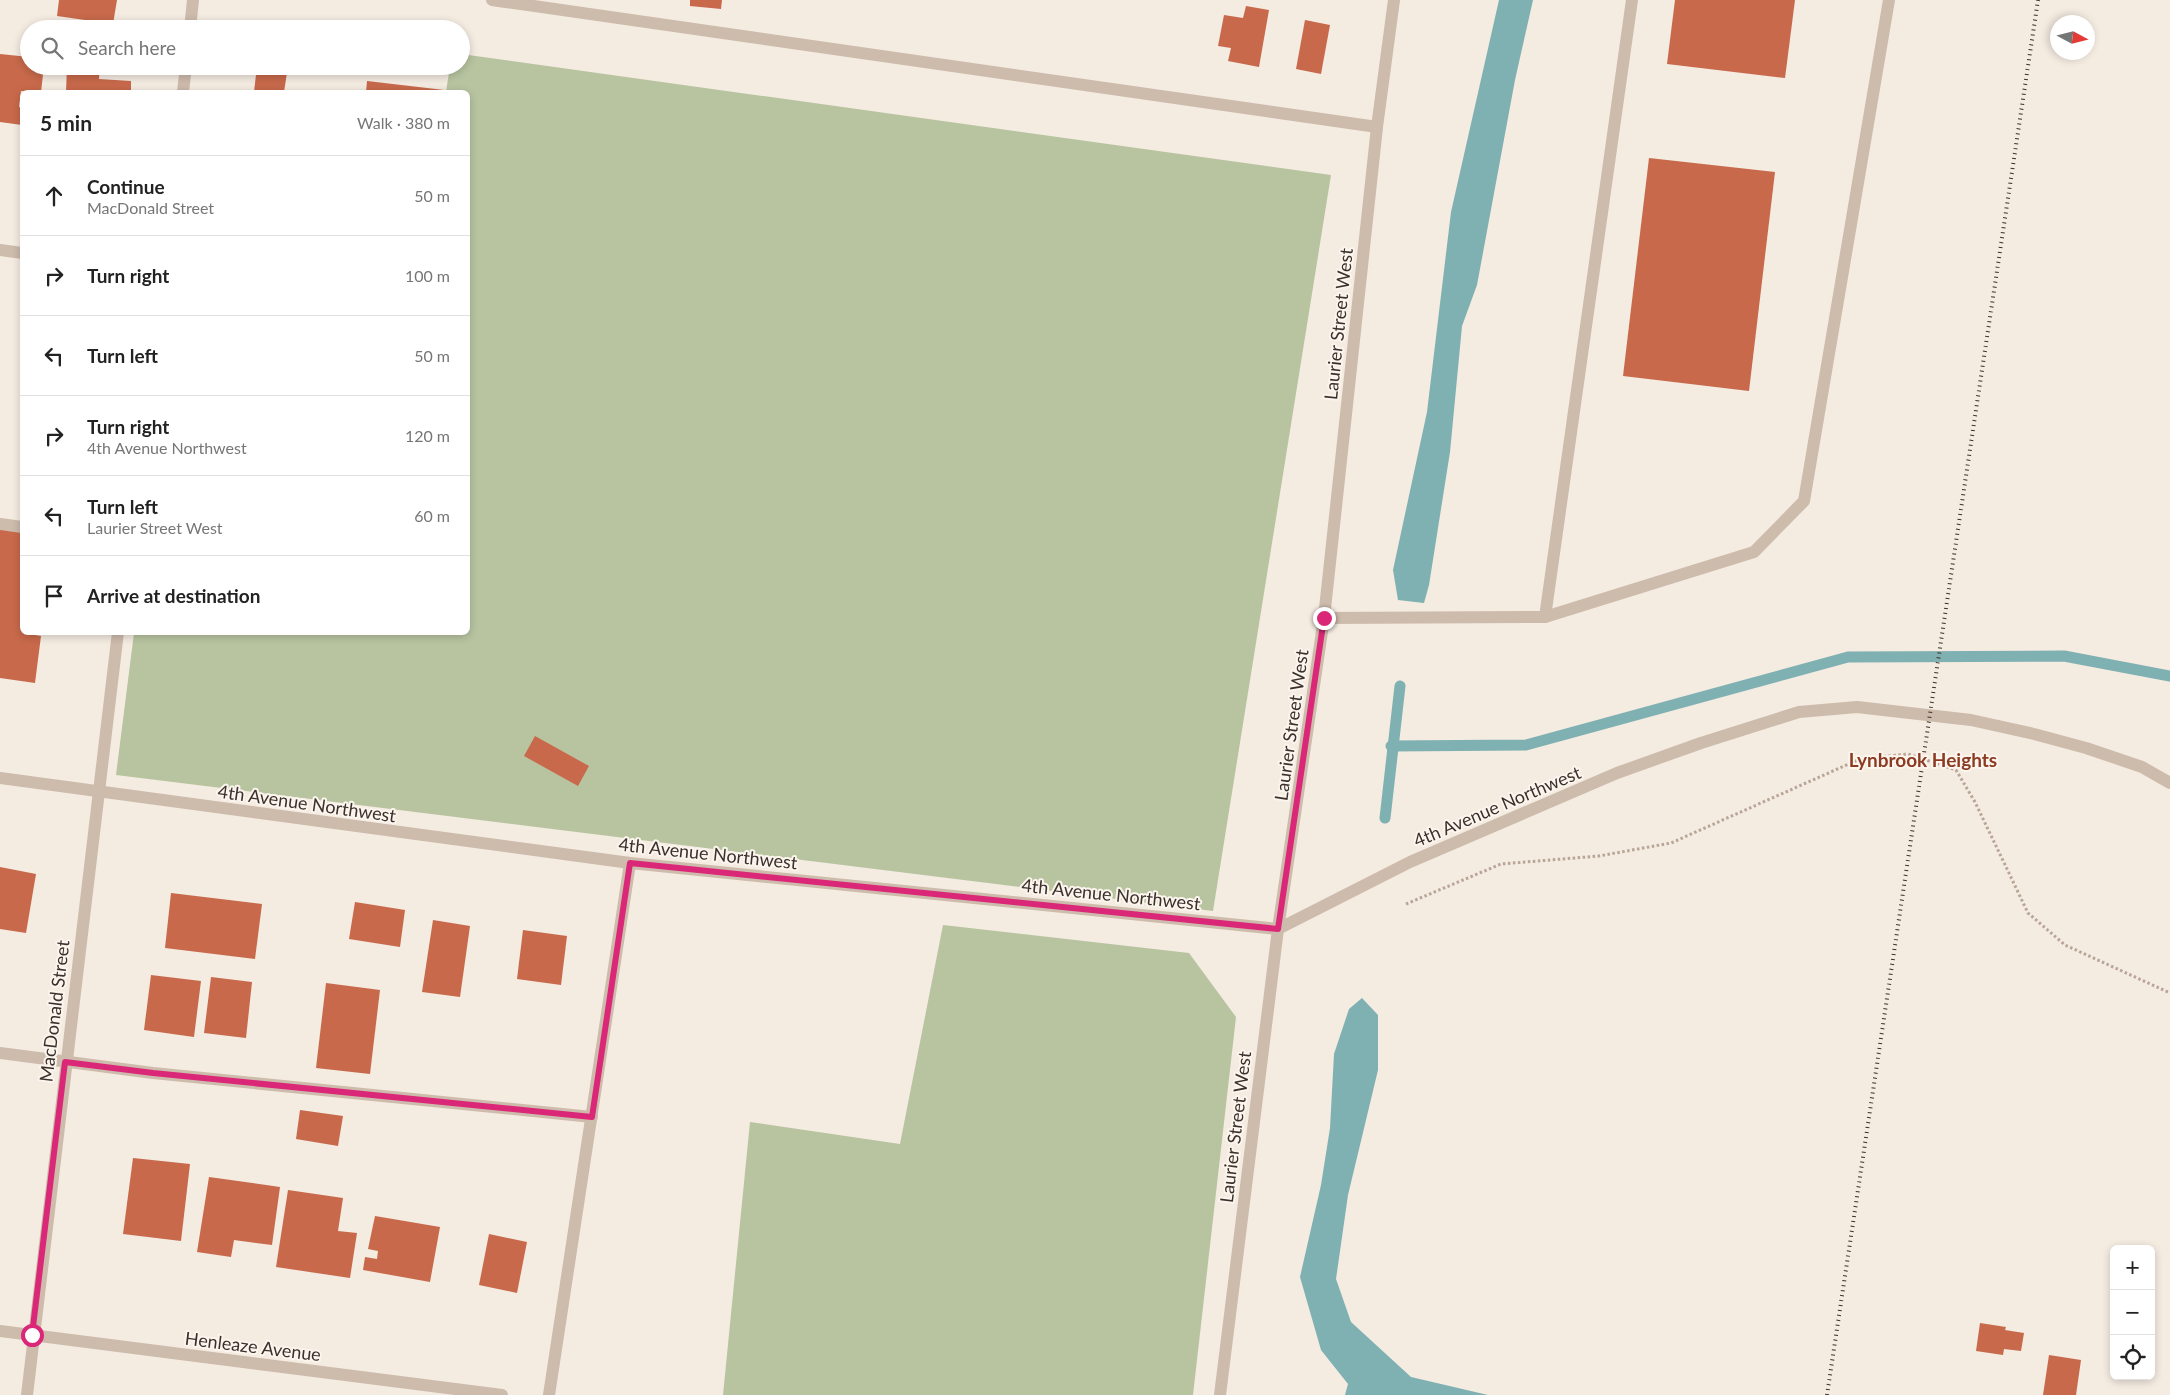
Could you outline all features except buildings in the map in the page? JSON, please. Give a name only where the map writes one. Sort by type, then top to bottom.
[{"type":"street","points":[[191,20],[193,0]]},
{"type":"street","points":[[492,0],[1377,127]]},
{"type":"street","name":"Laurier Street West","points":[[1220,1395],[1278,929],[1324,618],[1377,127],[1394,0]]},
{"type":"street","points":[[1545,617],[1632,0]]},
{"type":"street","points":[[1324,618],[1545,617],[1754,552],[1804,501],[1889,0]]},
{"type":"street","points":[[183,90],[185,75]]},
{"type":"street","points":[[0,250],[20,254]]},
{"type":"street","points":[[0,524],[20,527]]},
{"type":"street","name":"MacDonald Street","points":[[27,1395],[32,1335],[118,635]]},
{"type":"street","name":"4th Avenue Northwest","points":[[0,778],[99,793],[630,863],[1278,929],[1410,862],[1617,773],[1701,743],[1800,712],[1857,707],[1971,720],[2086,748],[2142,767],[2170,783]]},
{"type":"street","points":[[549,1395],[630,863]]},
{"type":"street","points":[[0,1054],[153,1073],[592,1117]]},
{"type":"street","name":"Henleaze Avenue","points":[[0,1331],[502,1395]]},
{"type":"path","points":[[1406,904],[1501,864],[1599,856],[1671,843],[1860,759],[1908,754],[1956,770],[1975,802],[2028,913],[2065,945],[2170,993]]},
{"type":"green space","points":[[470,55],[1331,175],[1213,911],[116,775],[134,635],[470,635],[470,90],[446,90],[449,75],[470,75]]},
{"type":"green space","points":[[943,925],[1189,953],[1236,1017],[1193,1395],[723,1395],[750,1122],[900,1144]]},
{"type":"water","points":[[1499,0],[1533,0],[1515,80],[1477,285],[1462,326],[1450,452],[1429,585],[1424,603],[1398,600],[1393,570],[1427,412],[1451,212]]},
{"type":"water","points":[[1362,998],[1378,1015],[1378,1070],[1348,1195],[1336,1279],[1351,1322],[1411,1377],[1488,1395],[1345,1395],[1348,1384],[1321,1350],[1300,1277],[1321,1185],[1330,1128],[1334,1054],[1349,1009]]},
{"type":"waterway","points":[[1391,746],[1526,745],[1848,657],[2064,656],[2170,676]]},
{"type":"waterway","points":[[1385,818],[1400,686]]},
{"type":"railway","points":[[1827,1395],[2038,0]]},
{"type":"district","name":"Lynbrook Heights","points":[[1923,759]]},
{"type":"route","points":[[32,1335],[65,1062],[153,1073],[592,1117],[630,863],[1278,929],[1324,618]]}]
